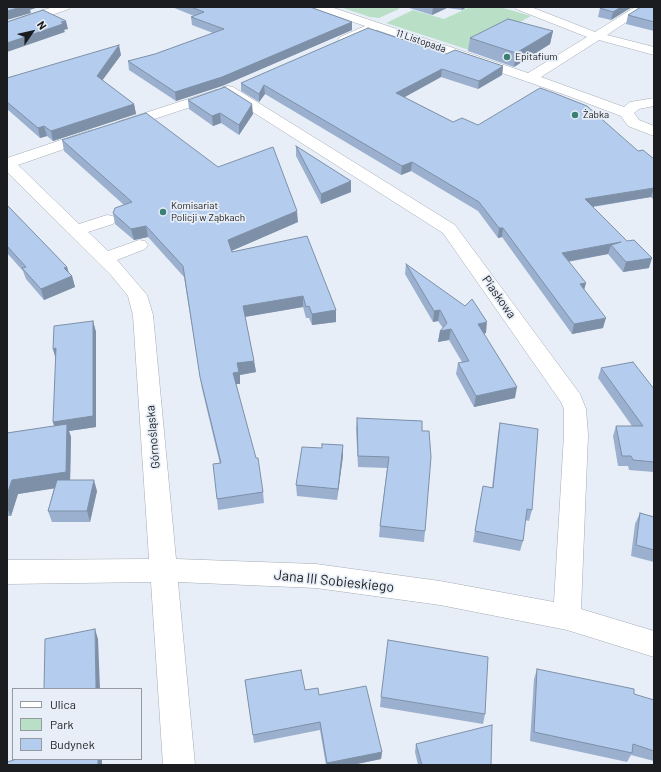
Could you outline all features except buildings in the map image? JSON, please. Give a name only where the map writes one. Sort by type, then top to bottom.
[{"type":"street","points":[[7,26],[65,7]]},
{"type":"street","name":"11 Listopada","points":[[320,7],[376,23],[568,91],[631,109]]},
{"type":"street","points":[[520,7],[597,36],[654,51]]},
{"type":"street","points":[[530,78],[643,7]]},
{"type":"street","points":[[329,46],[376,23]]},
{"type":"street","name":"Piaskowa","points":[[7,163],[236,87],[449,229],[572,400],[575,409],[576,435],[567,617]]},
{"type":"street","points":[[653,132],[633,123],[631,109],[654,102]]},
{"type":"street","name":"Górnośląska","points":[[7,163],[78,230],[131,285],[137,295],[143,315],[180,765]]},
{"type":"street","points":[[78,230],[107,220]]},
{"type":"street","points":[[106,258],[139,245]]},
{"type":"street","name":"Jana III Sobieskiego","points":[[7,572],[198,570],[316,576],[440,593],[567,617],[654,644]]},
{"type":"green space","points":[[340,7],[399,7],[399,9],[379,18],[370,17]]},
{"type":"green space","points":[[470,7],[500,7],[531,16],[469,50],[386,23],[413,10],[444,19]]},
{"type":"place","name":"Epitafium","points":[[507,57]]},
{"type":"place","name":"Żabka","points":[[575,115]]},
{"type":"place","name":"Komisariat Policji w Ząbkach","points":[[163,212]]}]
